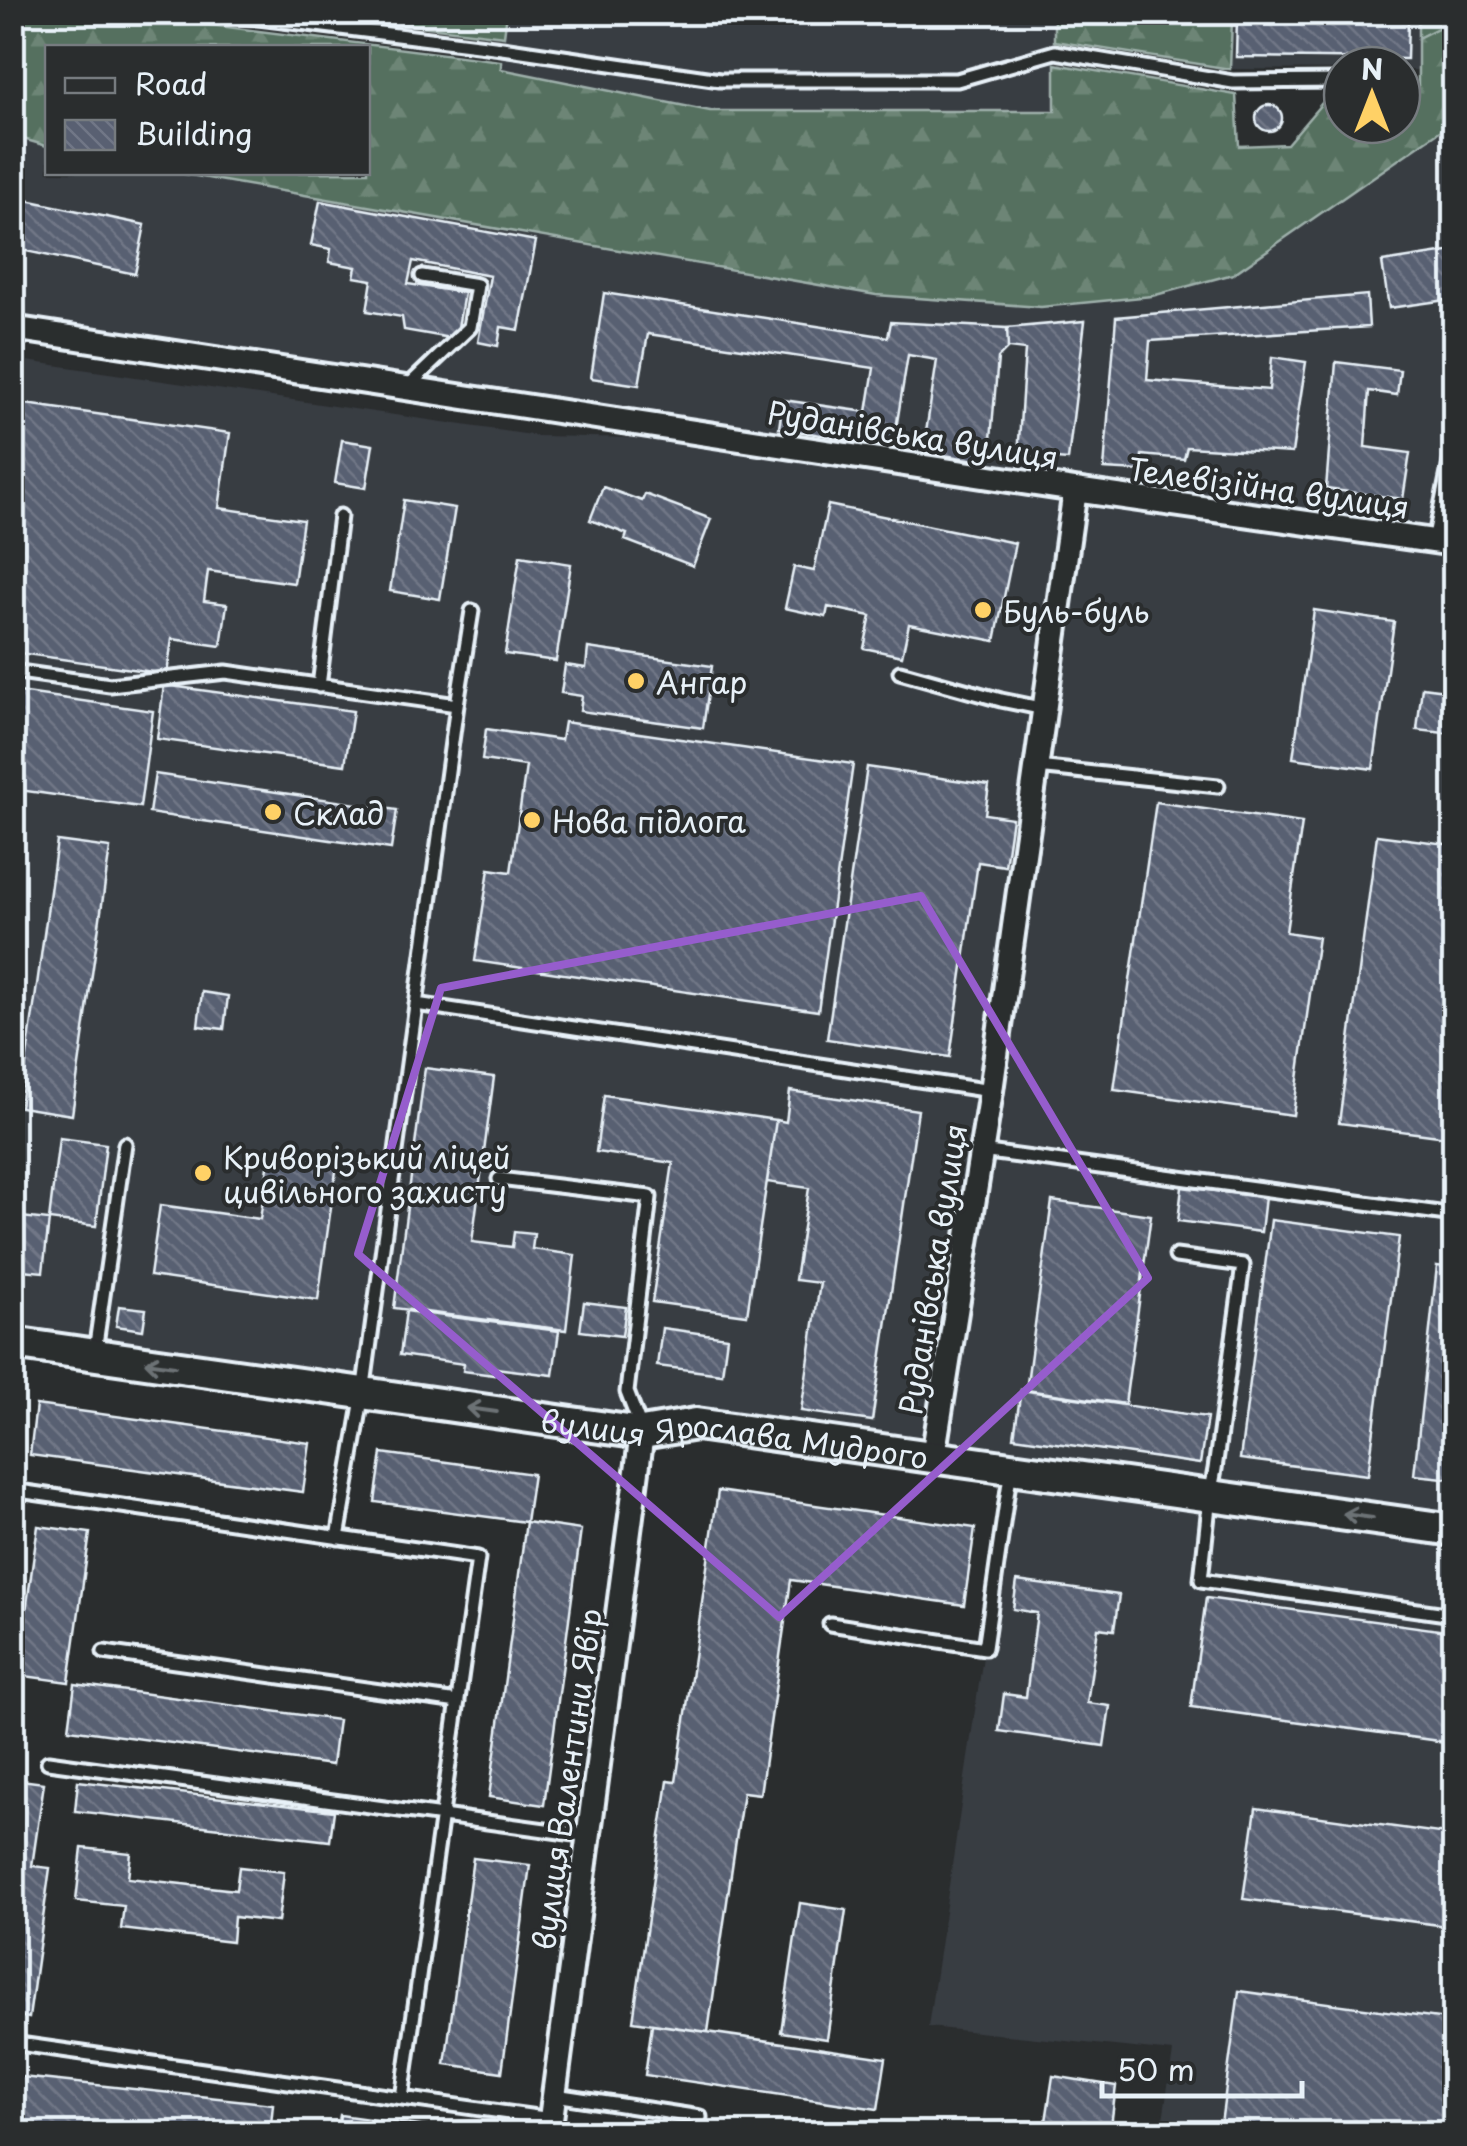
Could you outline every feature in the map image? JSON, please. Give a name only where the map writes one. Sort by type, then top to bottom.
[{"type":"street","name":"Руданівська вулиця","points":[[12,328],[1075,490],[991,1091],[932,1457]]},
{"type":"street","name":"Телевізійна вулиця","points":[[1075,490],[1444,542]]},
{"type":"street","name":"вулиця Ярослава Мудрого","points":[[12,1343],[642,1433],[696,1424],[1454,1530]]},
{"type":"street","name":"вулиця Валентини Явір","points":[[550,2126],[642,1433]]},
{"type":"lane","points":[[210,12],[720,80],[957,80],[1055,52],[1233,82],[1322,82]]},
{"type":"lane","points":[[404,389],[470,327],[477,285],[422,276]]},
{"type":"lane","points":[[1444,542],[1454,443]]},
{"type":"lane","points":[[319,686],[340,516]]},
{"type":"lane","points":[[338,1538],[362,1393],[472,611]]},
{"type":"lane","points":[[12,671],[110,685],[226,672],[457,705]]},
{"type":"lane","points":[[900,672],[1045,709]]},
{"type":"lane","points":[[1036,767],[1218,786]]},
{"type":"lane","points":[[416,1004],[991,1091]]},
{"type":"lane","points":[[95,1355],[124,1144]]},
{"type":"lane","points":[[982,1151],[1454,1215]]},
{"type":"lane","points":[[499,1179],[650,1197],[627,1392],[642,1433]]},
{"type":"lane","points":[[1176,1256],[1242,1265],[1201,1580],[1454,1614]]},
{"type":"lane","points":[[830,1624],[985,1648],[1011,1468]]},
{"type":"lane","points":[[12,1490],[478,1558],[402,2098]]},
{"type":"lane","points":[[104,1652],[458,1702]]},
{"type":"lane","points":[[48,1762],[590,1836]]},
{"type":"lane","points":[[12,2043],[402,2098],[550,2126]]},
{"type":"lane","points":[[554,2094],[700,2117],[698,2134]]},
{"type":"highlighted area","points":[[921,896],[1148,1278],[779,1617],[358,1254],[441,988]]},
{"type":"shaded area","points":[[507,13],[1418,13],[1418,45],[1322,45],[1322,70],[1230,69],[1232,20],[1055,18],[1056,111],[710,111],[500,69]]},
{"type":"shaded area","points":[[1454,123],[1454,534],[13,321],[12,136],[45,145],[45,175],[190,175],[876,295],[1041,307],[1405,145],[1422,145],[1422,137]]},
{"type":"shaded area","points":[[13,359],[538,436],[692,439],[1454,554],[1454,2133],[1161,2133],[1173,2052],[928,2027],[1011,1468],[13,1343]]},
{"type":"green space","points":[[12,13],[114,13],[501,61],[501,69],[710,111],[1055,111],[1055,64],[1236,95],[1239,146],[1287,144],[1322,103],[1322,145],[1419,145],[1233,274],[1152,296],[1041,307],[876,295],[190,175],[370,175],[370,45],[45,45],[45,145],[13,136]]},
{"type":"green space","points":[[312,13],[507,13],[504,36]]},
{"type":"green space","points":[[1418,13],[1454,13],[1454,20],[1418,38]]},
{"type":"green space","points":[[1054,18],[1232,20],[1230,69],[1054,41]]},
{"type":"green space","points":[[1454,20],[1454,123],[1422,143],[1422,45],[1418,45],[1418,38]]},
{"type":"building","points":[[1237,18],[1408,20],[1407,45],[1322,45],[1322,58],[1236,57]]},
{"type":"building","points":[[1269,105],[1278,109],[1282,118],[1278,127],[1269,131],[1260,127],[1256,118],[1260,109]]},
{"type":"building","points":[[12,197],[145,225],[135,274],[12,248]]},
{"type":"building","points":[[320,201],[536,241],[519,330],[501,327],[498,346],[478,342],[490,276],[413,261],[408,284],[464,293],[456,339],[404,330],[402,317],[367,311],[372,280],[354,277],[356,267],[329,262],[331,249],[311,245]]},
{"type":"building","points":[[1454,251],[1454,299],[1389,308],[1382,262]]},
{"type":"building","points":[[604,293],[888,337],[891,322],[1007,328],[1008,348],[998,358],[989,462],[923,452],[937,360],[908,355],[893,447],[779,428],[783,400],[867,412],[874,368],[648,334],[639,385],[591,378]]},
{"type":"building","points":[[1367,295],[1369,327],[1150,341],[1147,380],[1269,390],[1272,357],[1306,362],[1292,453],[1187,447],[1184,459],[1142,455],[1140,471],[1104,469],[1116,317]]},
{"type":"building","points":[[1085,321],[1068,460],[1018,456],[1025,350],[1008,348],[1007,328]]},
{"type":"building","points":[[1336,362],[1400,370],[1397,395],[1369,391],[1365,447],[1410,453],[1403,499],[1326,489]]},
{"type":"building","points":[[12,402],[230,433],[219,508],[303,520],[294,583],[208,571],[204,601],[227,604],[221,646],[172,639],[167,674],[12,652]]},
{"type":"building","points":[[342,440],[373,445],[366,488],[335,483]]},
{"type":"building","points":[[603,487],[642,501],[645,494],[711,519],[693,566],[625,540],[627,534],[590,520]]},
{"type":"building","points":[[404,500],[455,508],[440,599],[390,591]]},
{"type":"building","points":[[828,505],[1015,543],[995,641],[909,624],[902,656],[864,648],[871,616],[828,607],[826,617],[785,608],[794,567],[814,571]]},
{"type":"building","points":[[520,556],[571,564],[556,661],[505,654]]},
{"type":"building","points":[[1314,610],[1394,622],[1373,769],[1293,758]]},
{"type":"building","name":"Ангар","points":[[588,648],[712,666],[703,728],[580,711],[582,696],[561,693],[565,665],[586,668]]},
{"type":"building","points":[[164,685],[353,711],[345,765],[157,739]]},
{"type":"building","points":[[1422,687],[1454,691],[1454,734],[1417,730]]},
{"type":"building","points":[[12,691],[153,711],[140,807],[12,789]]},
{"type":"building","points":[[564,722],[853,764],[818,1011],[475,961],[489,869],[511,872],[526,766],[482,760],[486,729],[561,740]]},
{"type":"building","points":[[867,767],[989,785],[985,814],[1012,818],[1005,866],[978,862],[950,1057],[827,1039]]},
{"type":"building","name":"Склад","points":[[155,774],[397,810],[391,849],[149,813]]},
{"type":"building","points":[[1156,802],[1302,823],[1286,932],[1318,937],[1293,1115],[1114,1090]]},
{"type":"building","points":[[1377,835],[1454,845],[1454,1138],[1339,1123]]},
{"type":"building","points":[[57,841],[110,848],[72,1115],[20,1107]]},
{"type":"building","points":[[202,992],[228,996],[224,1029],[198,1026]]},
{"type":"building","points":[[425,1068],[494,1077],[472,1242],[512,1247],[514,1232],[534,1234],[532,1249],[575,1255],[566,1330],[394,1308]]},
{"type":"building","points":[[790,1091],[918,1110],[872,1421],[801,1411],[820,1283],[795,1280],[809,1188],[767,1182],[776,1120],[786,1122]]},
{"type":"building","points":[[604,1095],[776,1120],[747,1315],[652,1302],[673,1163],[596,1152]]},
{"type":"building","points":[[59,1138],[106,1144],[96,1226],[49,1220]]},
{"type":"building","points":[[270,1154],[337,1164],[318,1300],[150,1276],[160,1205],[260,1219]]},
{"type":"building","points":[[1182,1187],[1265,1197],[1261,1232],[1178,1221]]},
{"type":"building","points":[[1052,1201],[1151,1215],[1125,1404],[1026,1390]]},
{"type":"building","points":[[12,1216],[49,1220],[43,1272],[12,1269]]},
{"type":"building","points":[[1271,1220],[1399,1237],[1368,1475],[1240,1459]]},
{"type":"building","points":[[1437,1266],[1454,1268],[1454,1479],[1414,1475]]},
{"type":"building","points":[[584,1302],[626,1307],[622,1336],[580,1331]]},
{"type":"building","points":[[119,1306],[146,1309],[143,1330],[116,1326]]},
{"type":"building","points":[[406,1311],[559,1331],[553,1375],[495,1368],[494,1375],[463,1371],[464,1364],[400,1355]]},
{"type":"building","points":[[662,1328],[727,1337],[722,1374],[657,1366]]},
{"type":"building","points":[[1021,1390],[1207,1417],[1200,1464],[1014,1437]]},
{"type":"building","points":[[36,1405],[310,1443],[303,1492],[30,1455]]},
{"type":"building","points":[[382,1453],[533,1474],[526,1522],[375,1502]]},
{"type":"building","points":[[718,1491],[975,1528],[964,1605],[791,1580],[760,1794],[743,1792],[708,2032],[633,2021],[668,1781],[676,1782]]},
{"type":"building","points":[[526,1522],[581,1530],[544,1805],[489,1797]]},
{"type":"building","points":[[38,1526],[90,1533],[69,1682],[17,1675]]},
{"type":"building","points":[[1017,1581],[1119,1595],[1114,1630],[1098,1628],[1087,1703],[1110,1706],[1104,1746],[999,1731],[1004,1694],[1026,1697],[1037,1613],[1013,1609]]},
{"type":"building","points":[[1206,1598],[1454,1632],[1454,1681],[1446,1742],[1191,1707]]},
{"type":"building","points":[[75,1684],[338,1720],[332,1765],[69,1729]]},
{"type":"building","points":[[21,1780],[44,1783],[32,1866],[50,1868],[29,2018],[12,2015],[12,1841]]},
{"type":"building","points":[[78,1781],[334,1811],[330,1841],[75,1811]]},
{"type":"building","points":[[1256,1808],[1454,1835],[1454,1927],[1243,1899]]},
{"type":"building","points":[[82,1848],[131,1853],[128,1878],[236,1890],[239,1867],[284,1872],[278,1922],[234,1917],[232,1942],[121,1929],[124,1906],[76,1901]]},
{"type":"building","points":[[473,1858],[530,1865],[502,2072],[445,2064]]},
{"type":"building","points":[[800,1903],[846,1910],[827,2039],[781,2032]]},
{"type":"building","points":[[1239,1991],[1454,2020],[1454,2134],[1292,2134],[1221,2124]]},
{"type":"building","points":[[652,2024],[886,2058],[878,2109],[645,2075]]},
{"type":"building","points":[[12,2076],[273,2104],[270,2134],[92,2134],[12,2125]]},
{"type":"building","points":[[1053,2076],[1116,2086],[1110,2134],[1044,2134]]},
{"type":"building","points":[[340,2115],[478,2134],[337,2134]]},
{"type":"place","name":"Буль-буль","points":[[983,610]]},
{"type":"place","name":"Ангар","points":[[636,681]]},
{"type":"place","name":"Склад","points":[[273,812]]},
{"type":"place","name":"Нова підлога","points":[[532,820]]},
{"type":"place","name":"Криворізький ліцей цивільного захисту","points":[[203,1173]]}]
